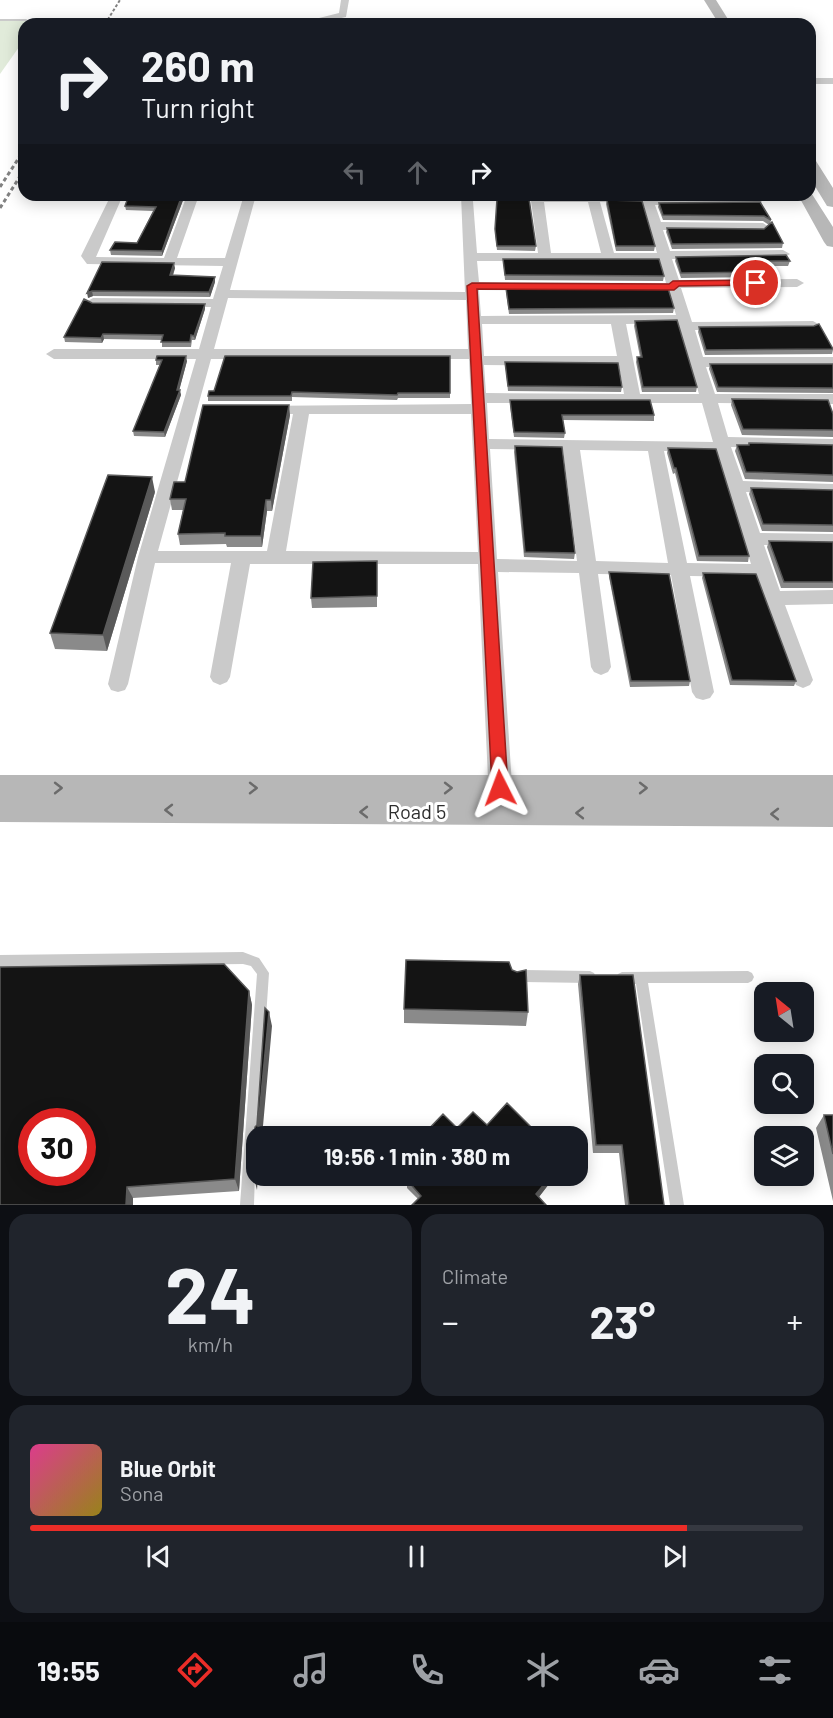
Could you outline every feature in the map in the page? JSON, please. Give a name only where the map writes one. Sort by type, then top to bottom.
[{"type":"street","points":[[329,18],[344,15],[345,0]]},
{"type":"street","points":[[696,0],[706,18]]},
{"type":"street","points":[[710,0],[721,18]]},
{"type":"street","points":[[816,81],[833,81]]},
{"type":"street","points":[[816,177],[833,202]]},
{"type":"street","points":[[114,201],[88,256],[92,261],[231,262]]},
{"type":"street","points":[[168,262],[191,201]]},
{"type":"street","points":[[118,684],[147,557],[195,408],[205,354],[248,201]]},
{"type":"street","points":[[467,201],[501,800]]},
{"type":"street","points":[[537,201],[545,256]]},
{"type":"street","points":[[594,201],[608,256]]},
{"type":"street","points":[[756,202],[648,201],[763,571],[803,680]]},
{"type":"street","points":[[809,201],[833,242]]},
{"type":"street","points":[[656,226],[763,227]]},
{"type":"street","points":[[470,257],[783,254]]},
{"type":"street","points":[[93,302],[797,283]]},
{"type":"street","points":[[474,320],[618,320],[813,325]]},
{"type":"street","points":[[618,320],[633,399]]},
{"type":"street","points":[[54,354],[476,357],[626,361]]},
{"type":"street","points":[[697,362],[833,362]]},
{"type":"street","points":[[246,408],[302,409],[633,399],[833,399]]},
{"type":"street","points":[[275,558],[302,409]]},
{"type":"street","points":[[481,444],[655,446],[833,444]]},
{"type":"street","points":[[571,445],[601,667]]},
{"type":"street","points":[[655,446],[703,692]]},
{"type":"street","points":[[736,486],[833,489]]},
{"type":"street","points":[[753,539],[833,540]]},
{"type":"street","points":[[147,557],[487,562],[763,571]]},
{"type":"street","points":[[220,677],[242,558]]},
{"type":"street","points":[[773,598],[833,597]]},
{"type":"street","name":"Road 5","points":[[0,788],[501,800],[833,814]]},
{"type":"street","name":"Road 5","points":[[0,809],[501,800],[833,788]]},
{"type":"lane","points":[[0,20],[18,20]]},
{"type":"lane","points":[[0,961],[243,958],[255,962],[263,973],[247,1205]]},
{"type":"lane","points":[[515,978],[524,976],[748,977]]},
{"type":"lane","points":[[641,978],[677,1205]]},
{"type":"green space","points":[[0,21],[18,21],[18,48],[0,74]]},
{"type":"building","points":[[127,201],[180,201],[162,251],[110,250],[115,242],[137,243],[156,207],[125,206]]},
{"type":"building","points":[[497,201],[529,201],[536,246],[497,246],[495,229]]},
{"type":"building","points":[[607,201],[642,201],[655,246],[616,246]]},
{"type":"building","points":[[760,202],[771,220],[764,216],[663,215],[659,203]]},
{"type":"building","points":[[772,222],[783,243],[672,244],[667,228],[764,229]]},
{"type":"building","points":[[786,255],[790,261],[766,261],[771,272],[681,273],[676,257]]},
{"type":"building","points":[[503,259],[659,259],[664,276],[505,275]]},
{"type":"building","points":[[102,262],[174,263],[170,275],[215,277],[209,292],[92,291],[87,293]]},
{"type":"building","points":[[506,288],[668,288],[674,308],[509,309]]},
{"type":"building","points":[[84,299],[92,303],[205,304],[190,342],[161,342],[163,335],[103,334],[101,338],[64,337]]},
{"type":"building","points":[[677,320],[697,387],[643,387],[637,357],[642,357],[635,321]]},
{"type":"building","points":[[819,324],[833,349],[706,350],[699,327],[814,326]]},
{"type":"building","points":[[157,356],[186,356],[177,390],[180,390],[164,432],[133,431],[162,360],[156,360]]},
{"type":"building","points":[[225,356],[450,356],[450,393],[398,393],[397,395],[292,392],[291,396],[208,396],[209,391],[214,391]]},
{"type":"building","points":[[505,362],[618,363],[622,387],[508,386]]},
{"type":"building","points":[[710,364],[833,364],[833,388],[718,387]]},
{"type":"building","points":[[732,399],[828,400],[833,414],[833,430],[743,429]]},
{"type":"building","points":[[510,400],[650,400],[654,415],[562,415],[565,433],[514,432]]},
{"type":"building","points":[[203,405],[289,405],[271,500],[266,500],[261,536],[225,536],[225,533],[178,534],[186,499],[170,499],[174,482],[185,482]]},
{"type":"building","points":[[749,443],[833,445],[833,475],[746,472],[737,445],[749,445]]},
{"type":"building","points":[[515,446],[562,447],[575,553],[525,552]]},
{"type":"building","points":[[668,448],[716,449],[749,556],[699,556],[676,468],[674,468]]},
{"type":"building","points":[[108,475],[152,477],[103,635],[50,633]]},
{"type":"building","points":[[751,488],[833,490],[833,525],[763,524]]},
{"type":"building","points":[[769,541],[833,542],[833,582],[784,582]]},
{"type":"building","points":[[377,561],[377,596],[311,598],[313,562]]},
{"type":"building","points":[[609,572],[669,574],[690,681],[631,681]]},
{"type":"building","points":[[703,573],[756,574],[796,681],[732,680]]},
{"type":"building","points":[[406,960],[509,962],[512,970],[517,972],[526,970],[528,1012],[404,1009]]},
{"type":"building","points":[[224,964],[249,991],[235,1179],[127,1187],[126,1205],[0,1205],[0,967]]},
{"type":"building","points":[[580,975],[633,975],[664,1205],[629,1205],[622,1145],[596,1145]]},
{"type":"building","points":[[265,1008],[269,1012],[257,1125]]},
{"type":"building","points":[[507,1103],[530,1126],[459,1126],[473,1112],[487,1125]]},
{"type":"building","points":[[443,1114],[455,1126],[432,1126]]},
{"type":"building","points":[[824,1115],[833,1115],[833,1154]]},
{"type":"building","points":[[412,1186],[543,1186],[536,1194],[546,1205],[412,1205],[421,1196]]},
{"type":"railway","points":[[109,18],[120,0]]},
{"type":"railway","points":[[0,187],[18,159]]},
{"type":"railway","points":[[0,208],[18,180]]},
{"type":"route","points":[[500,788],[472,286],[674,287],[673,284],[756,283]]}]
